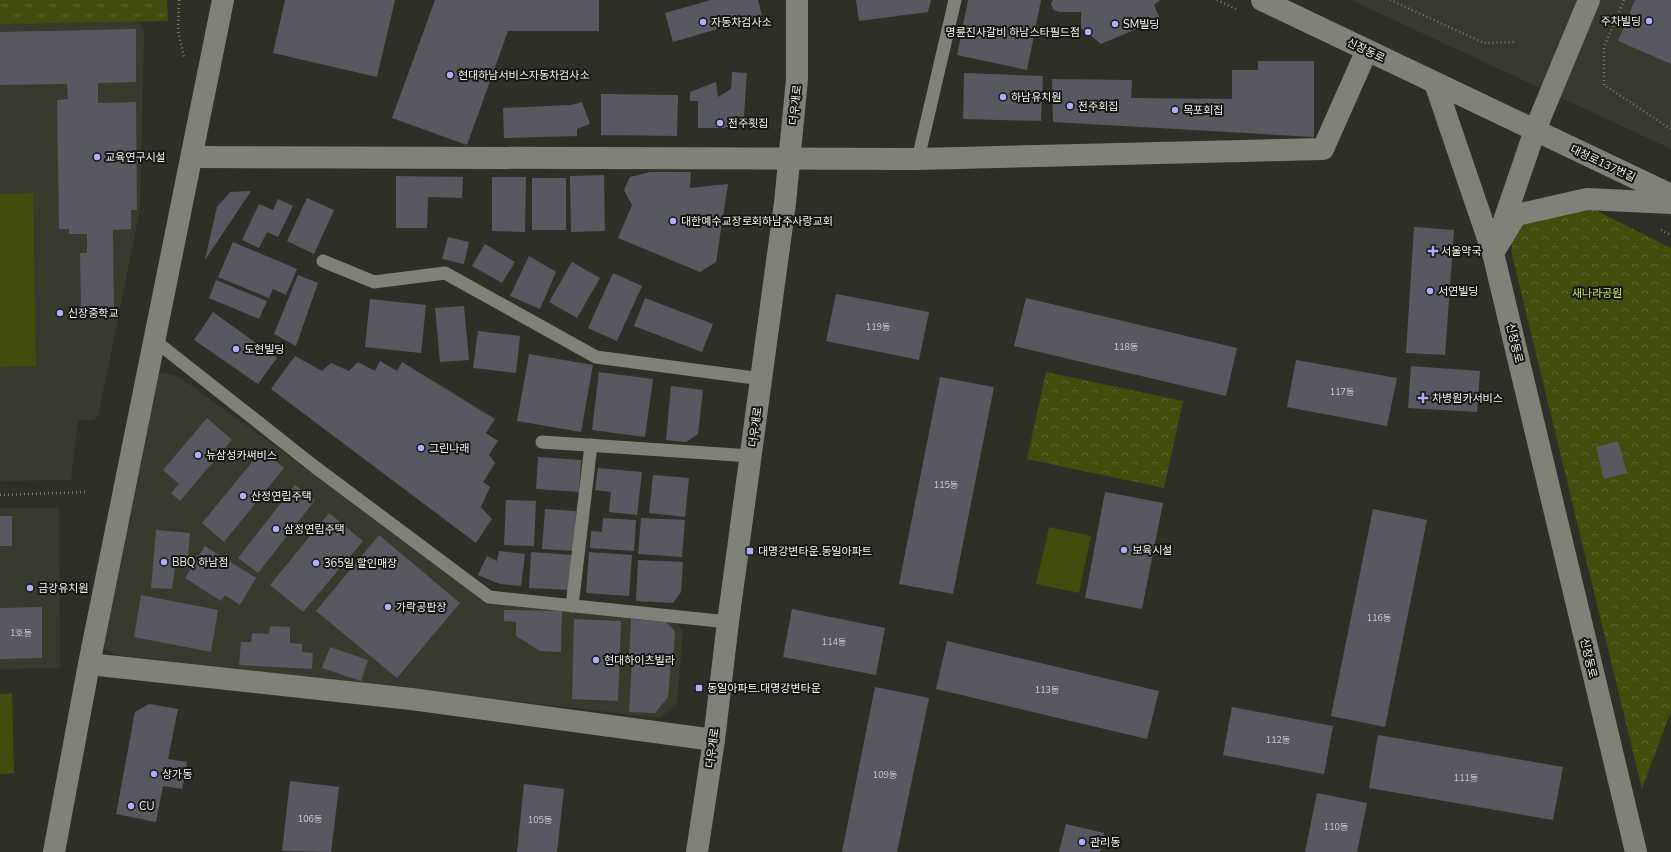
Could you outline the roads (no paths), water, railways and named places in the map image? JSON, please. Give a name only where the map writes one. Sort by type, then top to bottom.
[{"type":"street","points":[[54,852],[89,664],[223,0]]},
{"type":"street","name":"더우개로","points":[[697,852],[714,740],[728,622],[762,379],[790,159],[797,79],[797,0]]},
{"type":"street","name":"신장동로","points":[[1262,0],[1535,130]]},
{"type":"street","points":[[1493,253],[1535,130],[1589,0]]},
{"type":"street","points":[[192,158],[918,159],[1323,149],[1367,50]]},
{"type":"street","name":"신장동로","points":[[1435,83],[1493,253],[1636,852]]},
{"type":"street","name":"대청로137번길","points":[[1535,130],[1671,195]]},
{"type":"street","points":[[1493,253],[1516,215],[1587,199],[1671,203]]},
{"type":"street","points":[[89,664],[411,699],[714,740]]},
{"type":"lane","points":[[918,159],[955,0]]},
{"type":"lane","points":[[323,261],[374,282],[445,273],[596,357],[762,379]]},
{"type":"lane","points":[[154,340],[316,466],[489,597],[728,622]]},
{"type":"lane","points":[[542,442],[751,456]]},
{"type":"lane","points":[[572,606],[591,445]]},
{"type":"place","name":"주차빌딩","points":[[1649,21]]},
{"type":"place","name":"자동차검사소","points":[[703,22]]},
{"type":"place","name":"SM빌딩","points":[[1115,24]]},
{"type":"place","name":"명륜진사갈비 하남스타필드점","points":[[1088,32]]},
{"type":"place","name":"현대하남서비스자동차검사소","points":[[450,75]]},
{"type":"place","name":"하남유치원","points":[[1003,97]]},
{"type":"place","name":"전주회집","points":[[1070,106]]},
{"type":"place","name":"목포회집","points":[[1175,110]]},
{"type":"place","name":"전주횟집","points":[[720,123]]},
{"type":"place","name":"교육연구시설","points":[[97,157]]},
{"type":"place","name":"대한예수교장로회하남주사랑교회","points":[[673,221]]},
{"type":"place","name":"서울약국","points":[[1433,251]]},
{"type":"place","name":"서연빌딩","points":[[1430,291]]},
{"type":"place","name":"신장중학교","points":[[60,313]]},
{"type":"place","name":"도현빌딩","points":[[236,349]]},
{"type":"place","name":"차병원카서비스","points":[[1423,398]]},
{"type":"place","name":"그린나래","points":[[421,448]]},
{"type":"place","name":"뉴삼성카써비스","points":[[198,455]]},
{"type":"place","name":"산정연립주택","points":[[243,496]]},
{"type":"place","name":"삼정연립주택","points":[[276,529]]},
{"type":"place","name":"보육시설","points":[[1124,550]]},
{"type":"place","name":"대명강변타운.동일아파트","points":[[750,551]]},
{"type":"place","name":"BBQ 하남점","points":[[164,562]]},
{"type":"place","name":"365일 할인매장","points":[[316,563]]},
{"type":"place","name":"금강유치원","points":[[30,588]]},
{"type":"place","name":"가락공판장","points":[[388,607]]},
{"type":"place","name":"현대하이츠빌라","points":[[596,660]]},
{"type":"place","name":"동일아파트.대명강변타운","points":[[699,688]]},
{"type":"place","name":"상가동","points":[[154,774]]},
{"type":"place","name":"CU","points":[[131,806]]},
{"type":"place","name":"관리동","points":[[1082,842]]},
{"type":"park label","name":"새나라공원","points":[[1597,293]]}]
